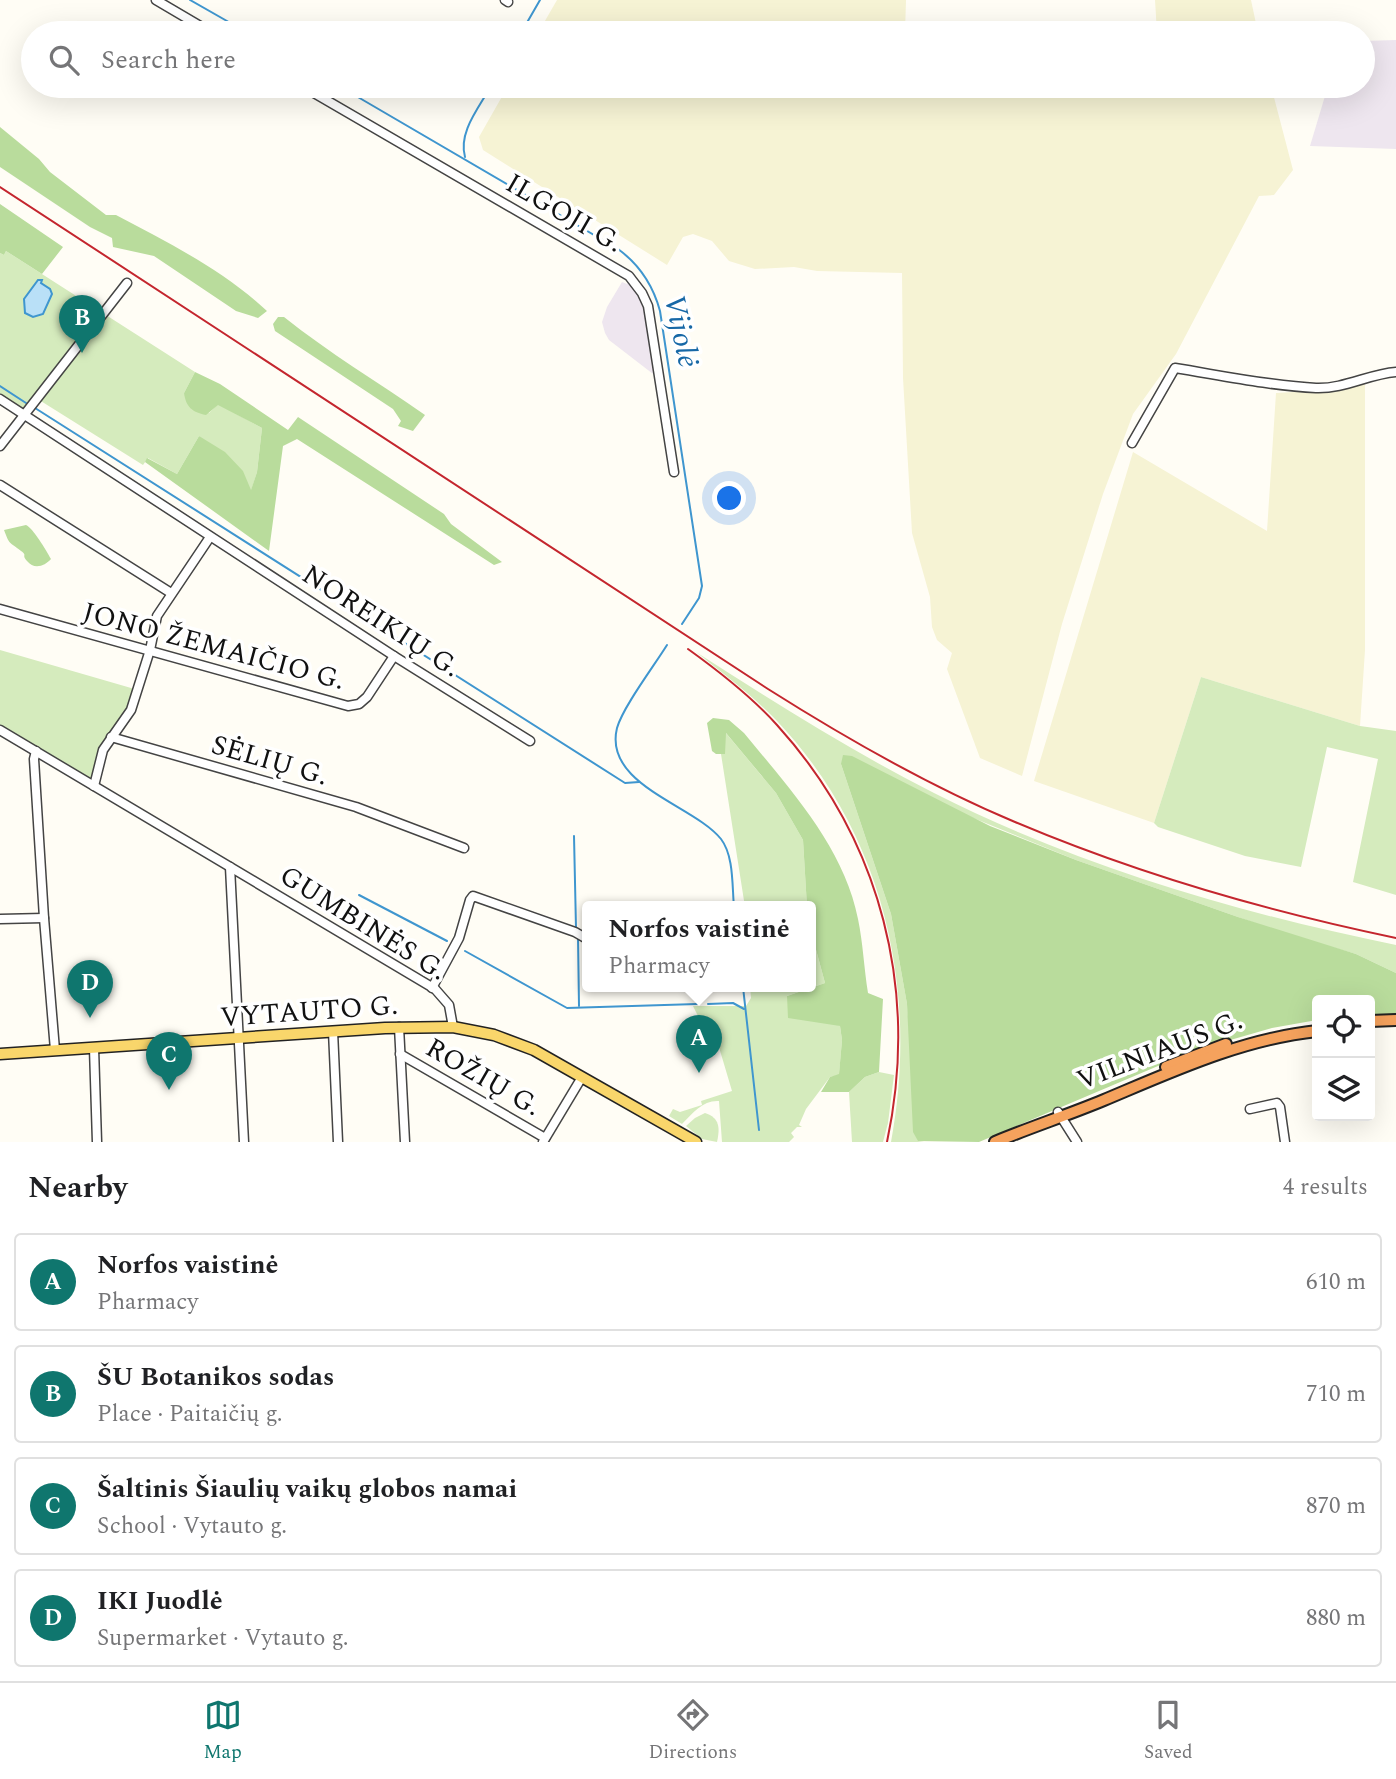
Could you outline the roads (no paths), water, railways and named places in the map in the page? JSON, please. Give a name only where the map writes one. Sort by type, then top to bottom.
[{"type":"highway","points":[[1375,1021],[1396,1020]]},
{"type":"highway","name":"VILNIAUS G.","points":[[1060,1115],[1201,1052],[1250,1037],[1312,1026]]},
{"type":"highway","points":[[1375,1027],[1396,1027]]},
{"type":"highway","name":"VILNIAUS G.","points":[[995,1142],[1222,1053],[1259,1042],[1312,1032]]},
{"type":"main road","name":"VYTAUTO G.","points":[[0,1054],[399,1027],[453,1027]]},
{"type":"main road","points":[[453,1027],[515,1041],[696,1142]]},
{"type":"street","points":[[156,0],[192,21]]},
{"type":"street","name":"ILGOJI G.","points":[[323,98],[629,276],[642,293],[650,314],[674,472]]},
{"type":"street","points":[[0,446],[127,283]]},
{"type":"street","points":[[1132,443],[1175,368],[1317,388],[1355,383],[1384,373],[1396,372]]},
{"type":"street","name":"NOREIKIŲ G.","points":[[0,400],[394,656],[530,741]]},
{"type":"street","points":[[0,485],[171,593]]},
{"type":"street","points":[[94,786],[103,750],[131,710],[150,650],[157,616],[210,537]]},
{"type":"street","name":"JONO ŽEMAIČIO G.","points":[[0,610],[348,706],[359,704],[367,697],[394,656]]},
{"type":"street","name":"GUMBINĖS G.","points":[[0,730],[432,988],[449,1005],[453,1027]]},
{"type":"street","name":"SĖLIŲ G.","points":[[111,737],[356,807],[464,848]]},
{"type":"street","points":[[36,751],[34,759],[44,918],[55,1050]]},
{"type":"street","points":[[230,867],[244,1142]]},
{"type":"street","points":[[432,988],[459,938],[473,896],[582,936]]},
{"type":"street","points":[[0,919],[44,918]]},
{"type":"street","points":[[399,1027],[405,1142]]},
{"type":"street","points":[[333,1031],[338,1142]]},
{"type":"street","points":[[94,1048],[97,1142]]},
{"type":"street","name":"ROŽIŲ G.","points":[[400,1054],[544,1140]]},
{"type":"street","points":[[544,1140],[582,1077]]},
{"type":"street","points":[[1250,1109],[1277,1103],[1280,1107],[1285,1142]]},
{"type":"street","name":"VILNIAUS G.","points":[[1060,1115],[1077,1142]]},
{"type":"water","points":[[38,280],[42,280],[41,283],[50,289],[52,294],[43,314],[33,317],[25,313],[24,299]]},
{"type":"waterway","name":"Vijolė","points":[[190,0],[227,21]]},
{"type":"waterway","points":[[528,21],[540,0]]},
{"type":"waterway","name":"Vijolė","points":[[360,98],[618,249],[645,276],[660,311],[702,586],[699,598],[682,624]]},
{"type":"waterway","points":[[465,157],[464,138],[484,98]]},
{"type":"waterway","points":[[0,386],[26,403]]},
{"type":"waterway","points":[[35,408],[625,783],[639,782]]},
{"type":"waterway","name":"Vijolė","points":[[667,645],[620,719],[616,748],[624,765],[637,779],[708,827],[721,839],[730,862],[734,901]]},
{"type":"waterway","points":[[574,836],[576,928]]},
{"type":"waterway","points":[[359,895],[447,941]]},
{"type":"waterway","points":[[578,938],[579,1006]]},
{"type":"waterway","points":[[465,951],[567,1008],[697,1004]]},
{"type":"waterway","name":"Vijolė","points":[[744,992],[759,1130]]},
{"type":"waterway","points":[[708,1004],[733,1003],[744,1009]]},
{"type":"railway","points":[[0,187],[768,689],[889,761],[983,808],[1108,858],[1251,903],[1396,938]]},
{"type":"railway","points":[[688,649],[735,685],[777,725],[813,770],[843,818],[866,868],[883,920],[894,974],[898,1029],[896,1085],[887,1142]]},
{"type":"place","name":"ŠU Botanikos sodas","points":[[82,353]]},
{"type":"place","name":"IKI Juodlė","points":[[90,1018]]},
{"type":"place","name":"Norfos vaistinė","points":[[699,1073]]},
{"type":"place","name":"Šaltinis Šiaulių vaikų globos namai","points":[[169,1090]]}]
